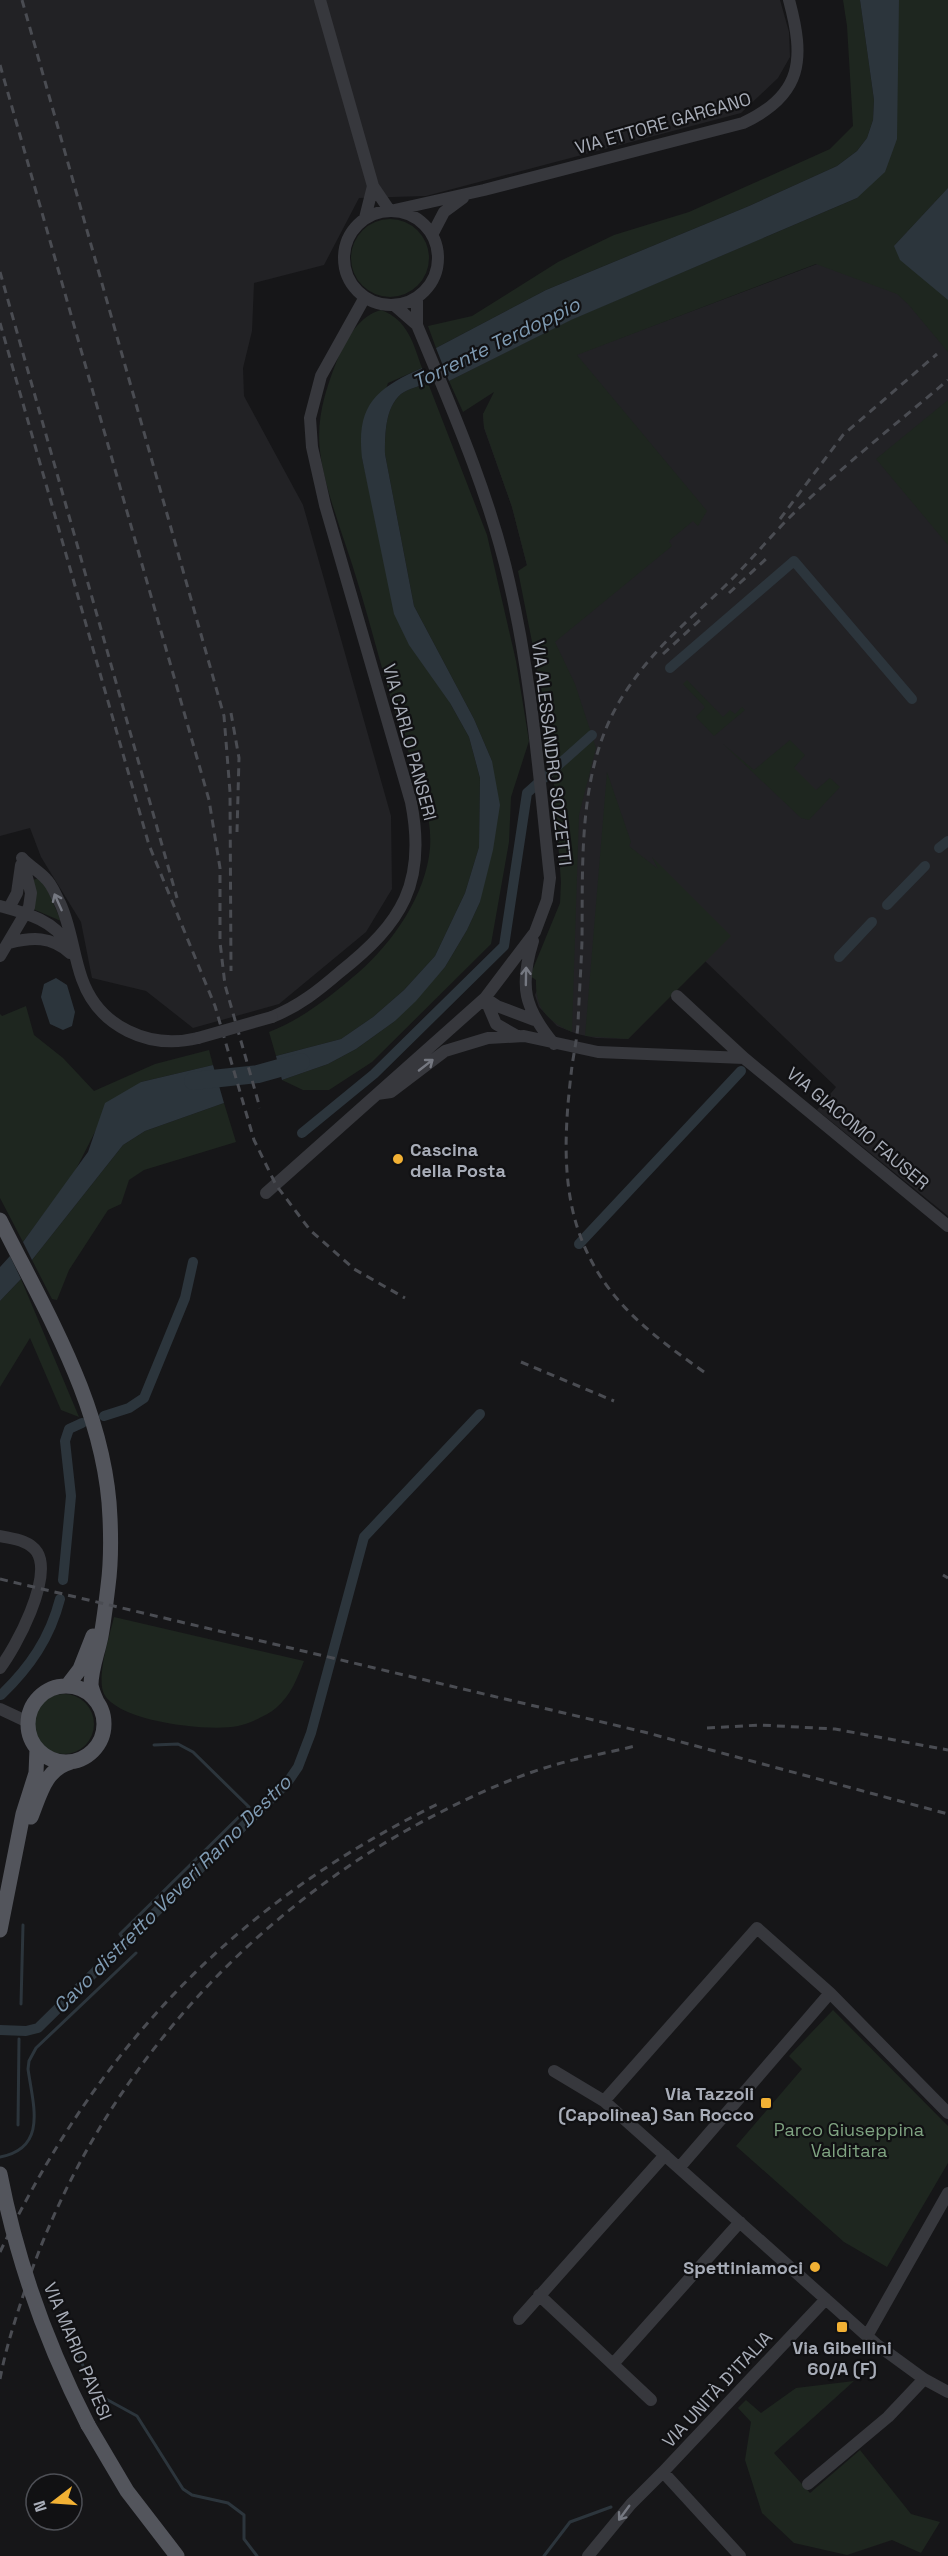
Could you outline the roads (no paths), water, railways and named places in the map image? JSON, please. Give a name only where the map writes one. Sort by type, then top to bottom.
[{"type":"main road","points":[[0,1220],[56,1329],[88,1405],[105,1469],[110,1543],[108,1585],[91,1688],[102,1714],[104,1727],[93,1750],[55,1768],[48,1778],[16,1853]]},
{"type":"main road","points":[[67,1686],[80,1669],[103,1612]]},
{"type":"main road","points":[[71,1761],[58,1761],[37,1749],[32,1741],[28,1722],[36,1700],[55,1687],[67,1686],[89,1694],[97,1702]]},
{"type":"main road","points":[[0,1930],[23,1814],[36,1773],[37,1749]]},
{"type":"main road","name":"VIA MARIO PAVESI","points":[[0,2174],[11,2226],[36,2309],[62,2373],[87,2425],[127,2491],[177,2556]]},
{"type":"street","points":[[320,0],[373,186],[390,211]]},
{"type":"street","name":"VIA ETTORE GARGANO","points":[[390,211],[484,190],[743,123],[765,113],[782,100],[798,62],[797,30],[789,0]]},
{"type":"street","points":[[365,218],[390,211],[414,217],[432,235],[437,250],[437,266],[432,281],[417,298],[394,305],[379,304],[365,297],[349,280],[344,254],[351,234],[365,218],[373,186]]},
{"type":"street","name":"VIA ETTORE GARGANO","points":[[432,235],[444,212],[458,200],[484,190]]},
{"type":"street","name":"VIA CARLO PANSERI","points":[[22,858],[47,879],[61,905],[82,981],[97,1006],[125,1030],[162,1042],[198,1038],[272,1017],[312,996],[382,937],[407,894],[415,861],[416,827],[411,802],[325,505],[312,447],[310,418],[321,376],[365,297]]},
{"type":"street","name":"VIA ALESSANDRO SOZZETTI","points":[[266,1193],[485,998],[535,932],[547,900],[550,878],[532,709],[509,580],[484,494],[417,325],[417,298]]},
{"type":"street","name":"VIA ALESSANDRO SOZZETTI","points":[[394,305],[417,325]]},
{"type":"street","points":[[4,907],[17,893],[22,858]]},
{"type":"street","points":[[0,956],[25,914],[31,893],[22,858]]},
{"type":"street","name":"VIA CARLO PANSERI","points":[[4,907],[25,914],[60,931],[75,958]]},
{"type":"street","points":[[535,932],[526,964],[525,991],[534,1020],[554,1044]]},
{"type":"street","points":[[9,943],[38,938],[63,947],[75,958]]},
{"type":"street","name":"VIA GIACOMO FAUSER","points":[[677,996],[744,1058],[948,1226]]},
{"type":"street","points":[[485,998],[497,1006],[534,1020]]},
{"type":"street","points":[[485,998],[496,1024],[518,1036],[597,1052],[744,1058]]},
{"type":"street","points":[[377,1094],[392,1092],[445,1052],[488,1038],[518,1036]]},
{"type":"street","points":[[0,1536],[23,1541],[31,1546],[40,1562],[40,1575],[29,1615],[11,1653],[0,1668]]},
{"type":"street","points":[[0,1709],[28,1722]]},
{"type":"street","points":[[604,2101],[757,1928],[830,1993],[948,2113]]},
{"type":"street","points":[[679,2168],[830,1993]]},
{"type":"street","points":[[554,2071],[604,2101],[867,2336],[924,2379],[948,2392]]},
{"type":"street","points":[[519,2319],[664,2155]]},
{"type":"street","points":[[867,2336],[948,2193]]},
{"type":"street","points":[[613,2364],[740,2222]]},
{"type":"street","points":[[540,2295],[651,2400]]},
{"type":"street","name":"VIA UNITÀ D'ITALIA","points":[[740,2556],[663,2472],[826,2299]]},
{"type":"street","points":[[808,2484],[888,2417],[924,2379]]},
{"type":"street","points":[[588,2556],[630,2505],[663,2472]]},
{"type":"water","points":[[860,0],[899,0],[897,139],[885,172],[857,198],[571,320],[449,381],[436,348],[546,290],[749,206],[837,166],[857,151],[867,138],[873,120],[874,100]]},
{"type":"water","points":[[948,188],[948,300],[900,260],[894,246]]},
{"type":"water","points":[[422,368],[428,383],[401,394],[392,406],[387,422],[385,454],[414,606],[474,719],[492,761],[500,805],[493,850],[480,902],[467,930],[445,967],[416,1001],[395,1021],[356,1049],[328,1064],[282,1080],[276,1056],[341,1039],[373,1017],[404,990],[435,956],[465,893],[479,847],[480,778],[469,737],[450,703],[409,645],[394,614],[362,458],[363,424],[366,411],[373,400],[393,383]]},
{"type":"water","points":[[56,978],[67,985],[75,1012],[72,1026],[63,1030],[50,1024],[41,997],[44,984]]},
{"type":"water","points":[[213,1065],[224,1103],[145,1131],[123,1145],[32,1260],[23,1242],[88,1152],[105,1103],[141,1082]]},
{"type":"water","points":[[10,1256],[21,1279],[0,1301],[0,1267]]},
{"type":"waterway","points":[[670,668],[794,561],[912,699]]},
{"type":"waterway","points":[[302,1133],[374,1074],[504,946],[527,793],[592,735]]},
{"type":"waterway","points":[[939,848],[948,841]]},
{"type":"waterway","name":"Cavo distretto Veveri Ramo Destro","points":[[887,905],[925,866]]},
{"type":"waterway","name":"Cavo distretto Veveri Ramo Destro","points":[[839,957],[872,922]]},
{"type":"waterway","name":"Torrente Terdoppio","points":[[193,1081],[258,1074],[301,1062]]},
{"type":"waterway","name":"Cavo distretto Veveri Ramo Destro","points":[[579,1244],[741,1071]]},
{"type":"waterway","points":[[104,1416],[129,1408],[144,1398],[185,1298],[193,1262]]},
{"type":"waterway","name":"Cavo distretto Veveri Ramo Destro","points":[[0,2030],[26,2031],[38,2028],[287,1783],[298,1767],[311,1733],[364,1537],[480,1414]]},
{"type":"waterway","points":[[63,1580],[71,1496],[65,1441],[69,1429],[82,1423]]},
{"type":"waterway","points":[[1,1695],[38,1651],[51,1627],[60,1599]]},
{"type":"waterway","points":[[123,1938],[120,1934],[249,1807],[193,1752],[178,1744],[154,1745]]},
{"type":"waterway","points":[[21,2004],[23,1925]]},
{"type":"waterway","points":[[0,2157],[15,2152],[25,2145],[31,2135],[34,2110],[28,2069],[29,2061],[36,2048],[136,1953]]},
{"type":"waterway","points":[[18,2125],[19,2039]]},
{"type":"waterway","points":[[61,2312],[96,2391],[137,2416],[183,2489],[192,2495],[228,2503],[244,2515],[244,2539],[257,2556]]},
{"type":"waterway","points":[[544,2556],[570,2522],[611,2507]]},
{"type":"railway","points":[[22,0],[224,716],[230,792],[231,971]]},
{"type":"railway","points":[[0,65],[209,800],[220,868],[220,942],[225,985],[260,1108]]},
{"type":"railway","points":[[0,272],[177,898]]},
{"type":"railway","points":[[0,323],[149,845],[215,1006],[254,1140],[276,1185],[310,1230],[354,1269],[405,1298]]},
{"type":"railway","points":[[780,519],[843,435],[937,354]]},
{"type":"railway","points":[[704,1372],[650,1331],[618,1300],[593,1264],[583,1243],[571,1200],[566,1133],[578,1024],[583,844],[591,780],[610,719],[637,675],[660,648],[732,579],[809,499],[948,380]]},
{"type":"railway","points":[[729,593],[767,558]]},
{"type":"railway","points":[[663,654],[700,620]]},
{"type":"railway","points":[[231,713],[239,758],[237,832]]},
{"type":"railway","points":[[521,1362],[614,1401]]},
{"type":"railway","points":[[943,1575],[948,1578]]},
{"type":"railway","points":[[0,1579],[644,1732],[948,1814]]},
{"type":"railway","points":[[707,1728],[760,1725],[835,1729],[948,1750]]},
{"type":"railway","points":[[0,2379],[8,2344],[26,2287],[56,2211],[93,2140],[137,2072],[187,2009],[243,1951],[304,1898],[371,1852],[441,1812],[518,1777],[565,1762],[635,1746]]},
{"type":"railway","points":[[0,2252],[39,2178],[81,2109],[129,2045],[180,1987],[237,1934],[300,1886],[368,1842],[442,1802]]},
{"type":"place","name":"Cascina della Posta","points":[[398,1159]]},
{"type":"place","name":"Via Tazzoli (Capolinea) San Rocco","points":[[766,2103]]},
{"type":"place","name":"Spettiniamoci","points":[[815,2267]]},
{"type":"place","name":"Via Gibellini 60/A (F)","points":[[842,2327]]},
{"type":"park label","name":"Parco Giuseppina Valditara","points":[[849,2139]]}]
